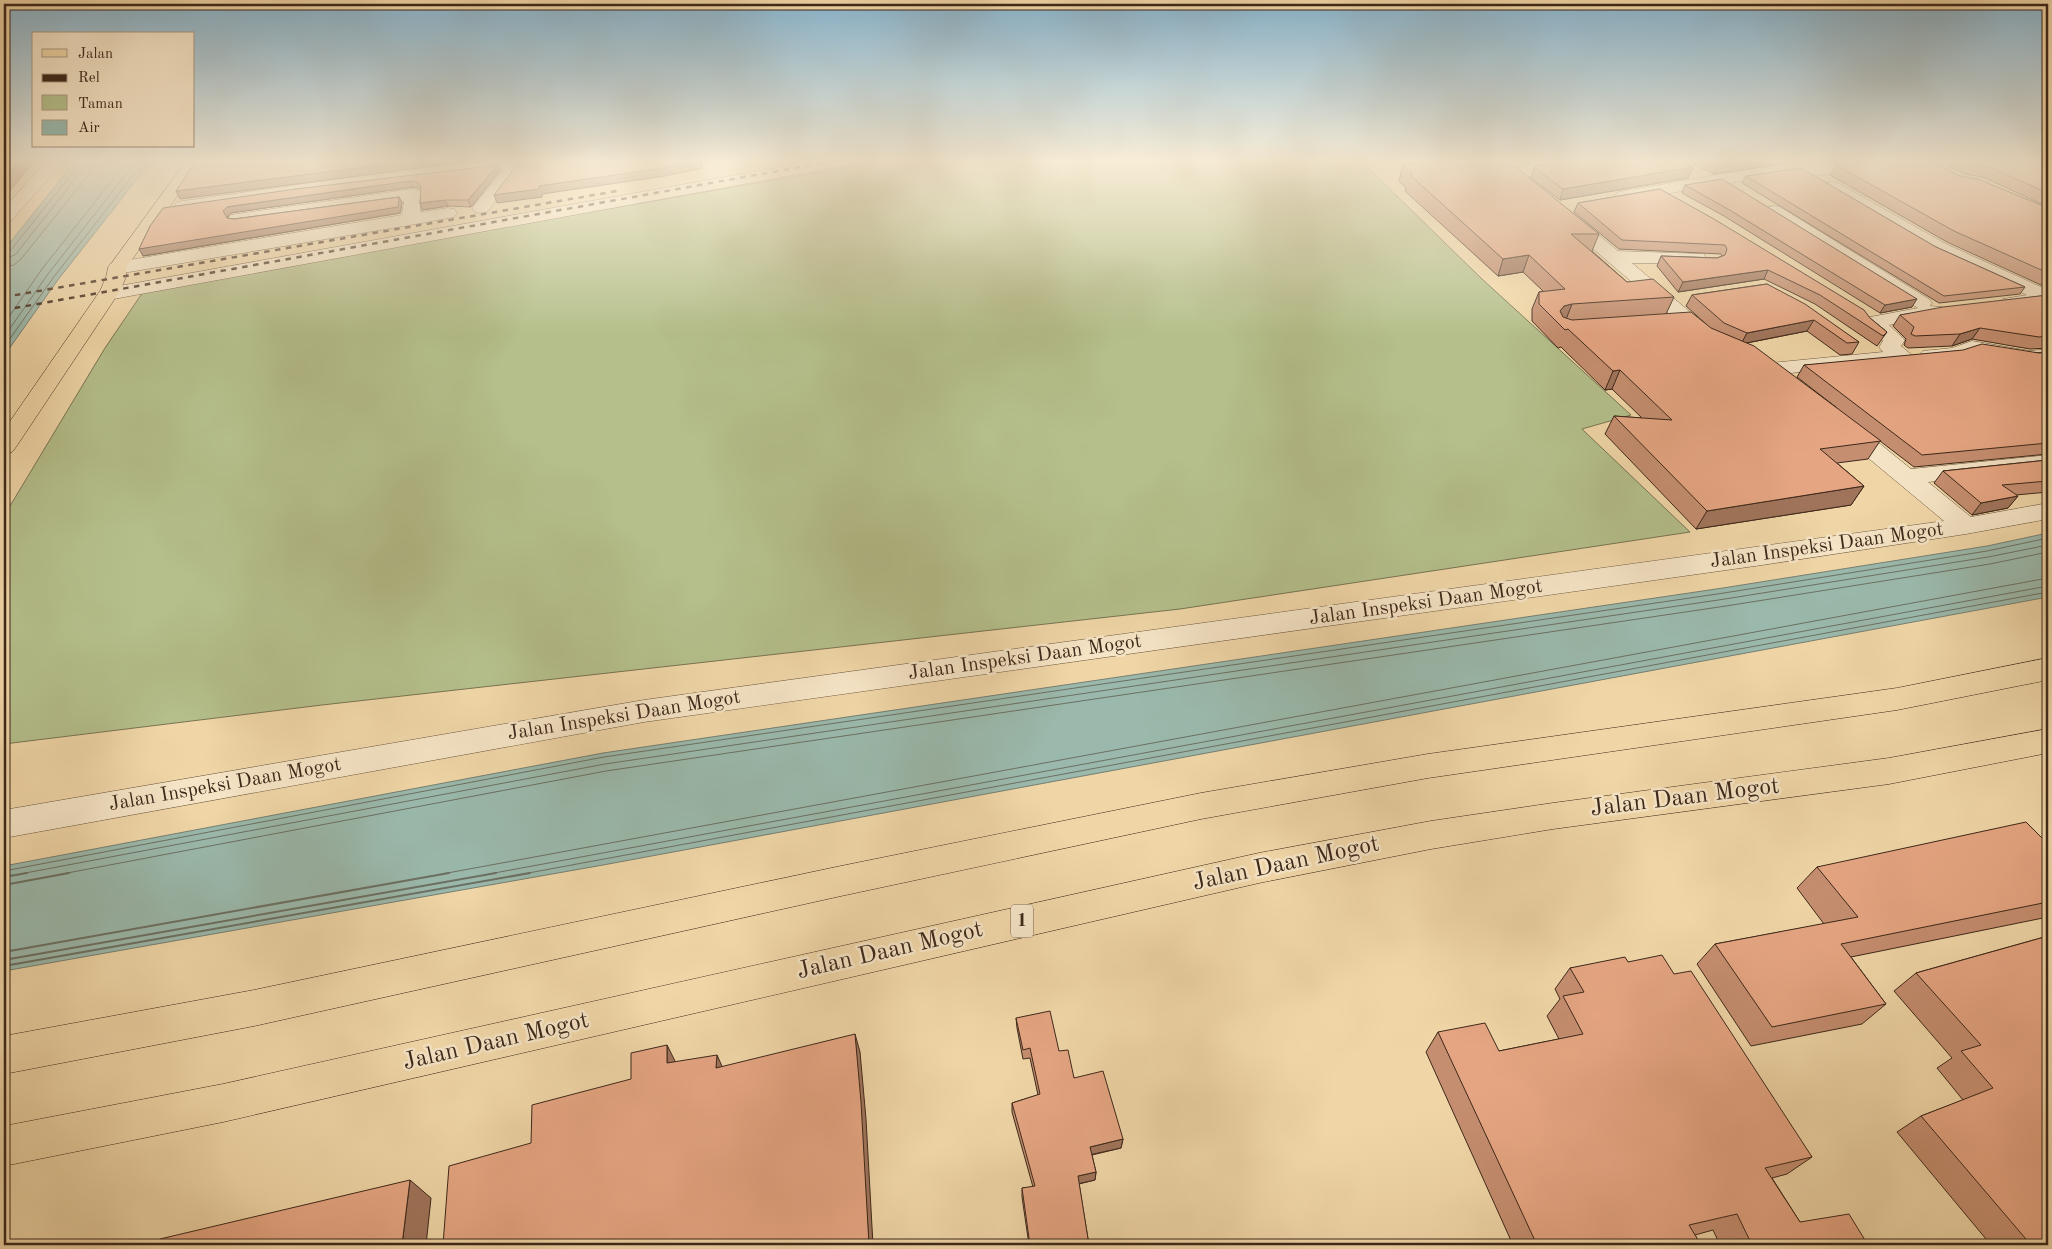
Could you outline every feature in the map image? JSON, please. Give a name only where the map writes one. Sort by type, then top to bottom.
[{"type":"main road","points":[[4,447],[108,294],[116,277],[116,268],[151,218]]},
{"type":"main road","points":[[4,1055],[254,1008],[841,881],[1201,806],[1428,766],[1897,700],[2048,669]]},
{"type":"main road","name":"Jalan Daan Mogot","points":[[4,1146],[233,1101],[1259,868],[1440,833],[1889,771],[2048,741]]},
{"type":"street","points":[[238,219],[243,218]]},
{"type":"street","points":[[116,268],[420,218]]},
{"type":"street","points":[[108,294],[526,218]]},
{"type":"street","points":[[1574,218],[1614,257],[1710,340],[1727,347]]},
{"type":"street","points":[[1785,218],[1935,311]]},
{"type":"street","points":[[1888,218],[1939,248],[2044,292],[2043,299],[1994,304]]},
{"type":"street","points":[[1614,257],[1712,258]]},
{"type":"street","points":[[1666,302],[1694,297]]},
{"type":"street","points":[[1903,357],[1889,347],[1895,340],[1867,316],[1955,309]]},
{"type":"street","points":[[1658,322],[1690,321]]},
{"type":"street","points":[[1854,344],[1878,360]]},
{"type":"street","points":[[1793,386],[1764,365],[1878,360],[1956,354],[1972,347],[2030,357],[2048,355]]},
{"type":"street","points":[[1830,415],[1966,526]]},
{"type":"street","points":[[1908,477],[2048,462]]},
{"type":"street","name":"Jalan Inspeksi Daan Mogot","points":[[4,824],[644,711],[1762,556],[1966,526],[2048,510]]},
{"type":"green space","points":[[553,218],[1420,218],[1482,279],[1631,415],[1582,429],[1690,532],[1180,609],[322,705],[4,744],[4,516],[105,348],[145,289]]},
{"type":"water","points":[[29,218],[106,218],[57,281],[4,356],[4,250]]},
{"type":"water","points":[[2048,533],[2048,597],[603,865],[4,971],[4,866],[603,753],[1723,588],[1987,546]]},
{"type":"building","points":[[156,218],[328,218],[139,249]]},
{"type":"building","points":[[1458,218],[1579,218],[1599,234],[1571,234],[1627,282],[1653,279],[1674,297],[1572,304],[1564,306],[1560,311],[1563,317],[1572,320],[1691,312],[1711,328],[1754,346],[1881,441],[1820,449],[1864,486],[1707,511],[1614,416],[1672,420],[1620,370],[1613,371],[1568,329],[1565,330],[1539,304],[1539,292],[1565,289],[1529,255],[1503,259]]},
{"type":"building","points":[[1596,218],[1713,218],[1864,310],[1870,318],[1887,332],[1883,336],[1820,295],[1768,270],[1683,282],[1661,256],[1717,258],[1725,255],[1727,249],[1725,245],[1622,240]]},
{"type":"building","points":[[1743,218],[1786,218],[1917,299],[1885,305]]},
{"type":"building","points":[[1816,218],[1887,218],[1936,247],[2025,287],[1944,296]]},
{"type":"building","points":[[1931,218],[2048,218],[2048,273],[1954,231]]},
{"type":"building","points":[[1767,284],[1805,304],[1859,342],[1847,343],[1814,320],[1747,333],[1724,323],[1692,295]]},
{"type":"building","points":[[2048,295],[2048,336],[2039,337],[1980,328],[1960,334],[1915,336],[1911,334],[1914,327],[1900,315],[1943,307]]},
{"type":"building","points":[[1982,344],[2039,353],[2048,352],[2048,443],[1922,455],[1804,365],[1963,350]]},
{"type":"building","points":[[2048,460],[2048,481],[2002,485],[2018,496],[1981,503],[1943,471]]},
{"type":"building","points":[[2026,822],[2048,844],[2048,902],[1841,944],[1886,1004],[1772,1027],[1715,944],[1858,917],[1817,867]]},
{"type":"building","points":[[2048,936],[2048,1245],[2031,1245],[1921,1116],[1993,1088],[1961,1051],[1981,1045],[1916,973]]},
{"type":"building","points":[[1662,955],[1674,974],[1691,971],[1812,1157],[1765,1168],[1800,1222],[1849,1214],[1868,1245],[1752,1245],[1737,1214],[1689,1225],[1701,1245],[1537,1245],[1438,1032],[1485,1023],[1499,1051],[1583,1034],[1563,996],[1584,992],[1570,968],[1625,957],[1628,962]]},
{"type":"building","points":[[1050,1011],[1059,1051],[1068,1050],[1074,1078],[1103,1071],[1123,1139],[1090,1147],[1096,1172],[1078,1176],[1089,1245],[1030,1245],[1022,1188],[1035,1186],[1012,1103],[1040,1094],[1030,1048],[1023,1050],[1016,1018]]},
{"type":"building","points":[[855,1034],[869,1245],[443,1245],[449,1166],[531,1143],[532,1105],[631,1079],[631,1053],[667,1045],[667,1063],[717,1055],[716,1068]]},
{"type":"building","points":[[410,1180],[402,1245],[158,1245],[160,1239]]},
{"type":"railway","points":[[4,297],[459,218]]},
{"type":"railway","points":[[4,310],[515,218]]}]
